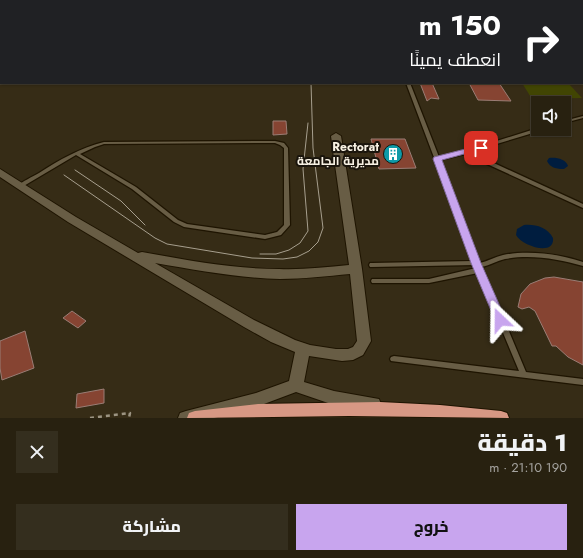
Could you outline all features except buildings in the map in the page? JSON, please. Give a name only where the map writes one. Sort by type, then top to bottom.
[{"type":"highway","points":[[194,418],[257,411],[329,409],[415,410],[501,418]]},
{"type":"street","points":[[0,172],[20,186],[134,255],[271,335],[303,349],[344,356],[354,354],[363,346],[364,341],[356,269],[336,136]]},
{"type":"street","points":[[134,255],[259,273],[299,274],[356,269]]},
{"type":"street","points":[[296,385],[303,349]]},
{"type":"street","points":[[186,418],[256,400],[296,385],[310,392],[336,399],[415,410]]},
{"type":"lane","points":[[408,84],[478,266],[524,375]]},
{"type":"lane","points":[[571,120],[583,117]]},
{"type":"lane","points":[[437,159],[466,152],[531,132]]},
{"type":"lane","points":[[20,186],[77,154],[93,146],[115,142],[279,143],[286,148],[287,225],[279,234],[265,237],[186,226],[176,221],[134,188],[77,154]]},
{"type":"lane","points":[[466,152],[583,206]]},
{"type":"lane","points":[[374,282],[429,280],[504,257],[538,256],[574,260],[583,264]]},
{"type":"lane","points":[[372,265],[478,266]]},
{"type":"lane","points":[[394,359],[583,382]]},
{"type":"path","points":[[90,418],[130,412],[129,418]]},
{"type":"shaded area","points":[[523,84],[569,84],[582,98],[571,98],[571,96],[531,96],[531,97]]},
{"type":"water","points":[[549,158],[560,159],[568,166],[564,169],[554,168],[547,161]]},
{"type":"water","points":[[524,225],[540,227],[547,231],[553,238],[552,244],[549,247],[538,248],[519,239],[516,235],[517,229]]},
{"type":"tram line","points":[[64,175],[155,238],[167,244],[252,258],[283,259],[297,257],[309,251],[318,242],[323,228],[313,148],[311,84]]},
{"type":"tram line","points":[[260,254],[276,254],[289,250],[300,243],[308,231],[303,169],[308,123]]},
{"type":"tram line","points":[[75,170],[121,201],[145,225]]},
{"type":"place","name":"Rectorat مديرية الجامعة","points":[[393,154]]},
{"type":"route","points":[[481,148],[437,159],[476,263],[500,320]]}]
